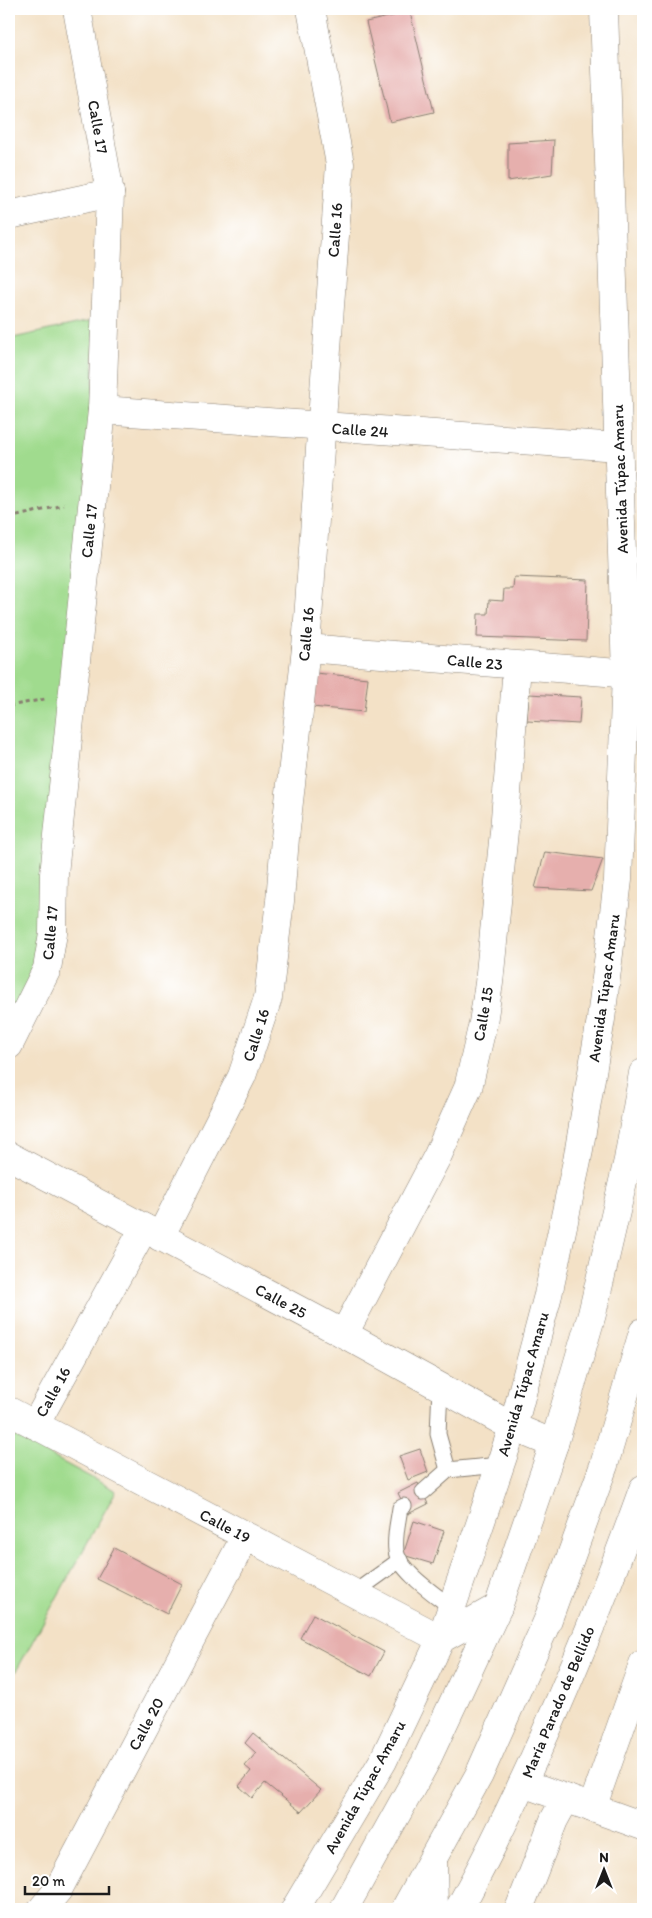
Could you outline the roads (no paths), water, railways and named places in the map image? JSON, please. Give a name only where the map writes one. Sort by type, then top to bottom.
[{"type":"main road","name":"Calle 17","points":[[9,1044],[47,969],[53,933],[54,874],[102,410],[110,193],[77,9]]},
{"type":"main road","name":"Calle 16","points":[[35,1425],[152,1232],[242,1076],[268,998],[306,648],[340,164],[311,9]]},
{"type":"main road","name":"Avenida Túpac Amaru","points":[[295,1909],[383,1761],[441,1639],[452,1608],[513,1427],[548,1295],[575,1171],[602,1019],[618,880],[635,675],[618,447],[604,9]]},
{"type":"main road","points":[[9,215],[110,193]]},
{"type":"main road","name":"Calle 24","points":[[102,410],[618,447]]},
{"type":"main road","name":"Calle 23","points":[[306,648],[635,675]]},
{"type":"main road","name":"Calle 15","points":[[344,1334],[438,1155],[468,1088],[483,1023],[489,983],[504,831],[517,666]]},
{"type":"main road","points":[[344,1909],[425,1764],[498,1607],[554,1444],[592,1314],[628,1160],[643,1073]]},
{"type":"main road","name":"Calle 25","points":[[9,1156],[344,1334],[513,1427],[554,1444]]},
{"type":"main road","points":[[406,1909],[479,1774],[546,1622],[604,1465],[643,1332]]},
{"type":"main road","name":"Calle 19","points":[[9,1411],[441,1639]]},
{"type":"main road","name":"María Parado de Bellido","points":[[459,1909],[523,1783],[608,1585],[643,1489]]},
{"type":"main road","name":"Calle 20","points":[[42,1909],[58,1890],[246,1536]]},
{"type":"main road","points":[[441,1639],[498,1607]]},
{"type":"main road","points":[[592,1808],[643,1664]]},
{"type":"main road","points":[[523,1783],[643,1826]]},
{"type":"main road","points":[[518,1909],[554,1820],[566,1798]]},
{"type":"main road","points":[[432,1860],[434,1909]]},
{"type":"lane","points":[[440,1387],[438,1434],[448,1470]]},
{"type":"lane","points":[[423,1492],[448,1470],[500,1465]]},
{"type":"lane","points":[[404,1506],[400,1508],[395,1538],[396,1553],[404,1568],[452,1608]]},
{"type":"lane","points":[[354,1593],[400,1560]]}]
